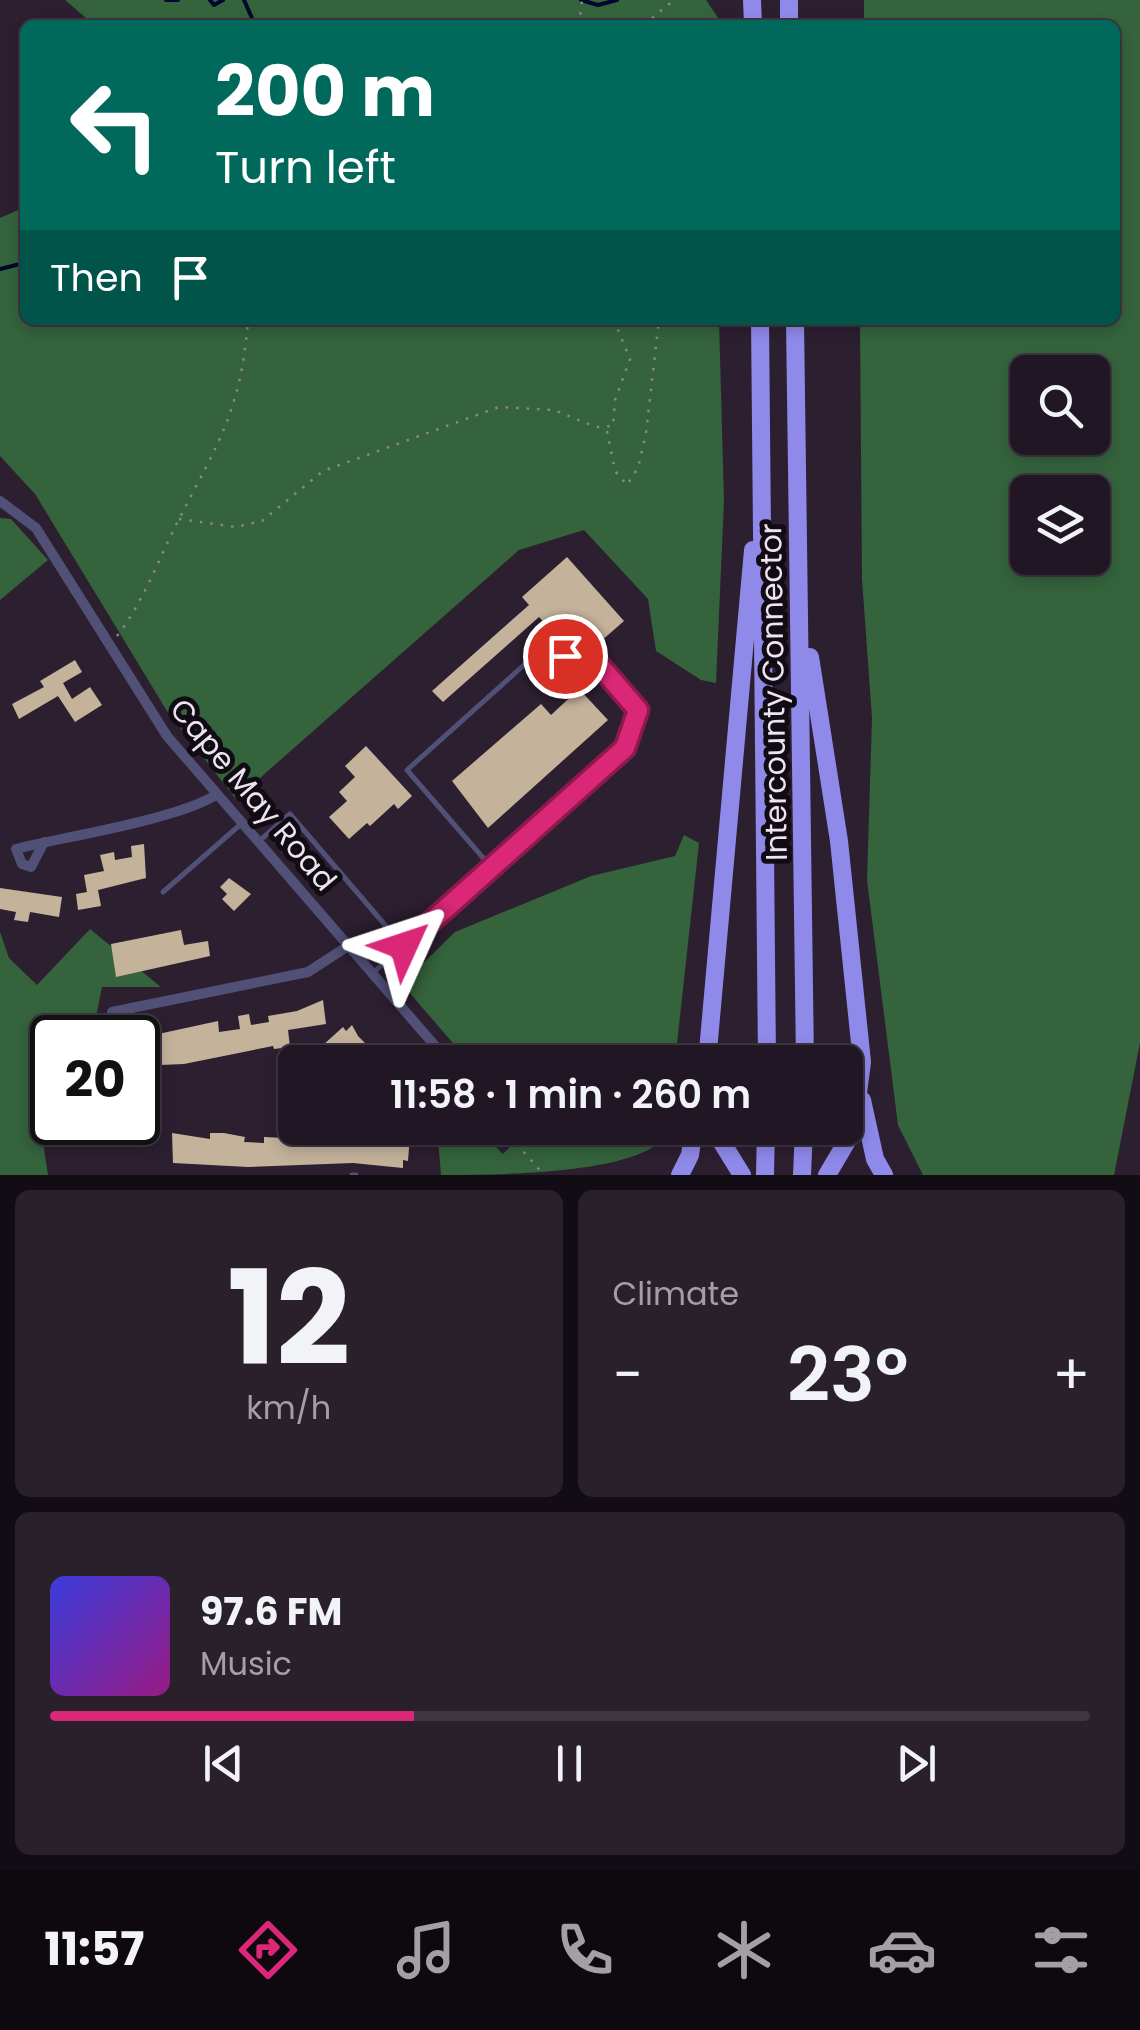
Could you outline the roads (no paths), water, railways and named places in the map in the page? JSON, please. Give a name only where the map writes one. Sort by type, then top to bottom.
[{"type":"highway","name":"Intercounty Connector","points":[[760,325],[767,1045]]},
{"type":"highway","name":"Intercounty Connector","points":[[796,325],[804,1045]]},
{"type":"highway","points":[[707,1045],[744,616],[762,488]]},
{"type":"highway","points":[[802,619],[822,718],[839,842],[860,1045]]},
{"type":"highway","points":[[863,1106],[875,1160],[884,1175]]},
{"type":"highway","points":[[680,1175],[691,1145]]},
{"type":"highway","points":[[722,1145],[742,1175]]},
{"type":"highway","points":[[765,1175],[766,1145]]},
{"type":"highway","points":[[802,1175],[803,1145]]},
{"type":"highway","points":[[828,1175],[847,1145]]},
{"type":"street","name":"Cape May Road","points":[[0,501],[36,528],[167,736],[434,1045]]},
{"type":"street","points":[[44,842],[185,808],[216,795]]},
{"type":"street","points":[[112,1012],[308,972],[348,946]]},
{"type":"lane","points":[[372,974],[625,748],[638,710],[600,666],[582,659],[534,656],[406,770],[491,867]]},
{"type":"lane","points":[[258,842],[290,814],[404,946]]},
{"type":"lane","points":[[163,892],[241,824]]},
{"type":"waterway","points":[[166,0],[178,0]]},
{"type":"waterway","points":[[210,0],[214,5],[223,0]]},
{"type":"waterway","points":[[244,0],[253,20]]},
{"type":"waterway","points":[[581,0],[598,5],[617,0]]},
{"type":"waterway","points":[[0,269],[20,264]]}]
